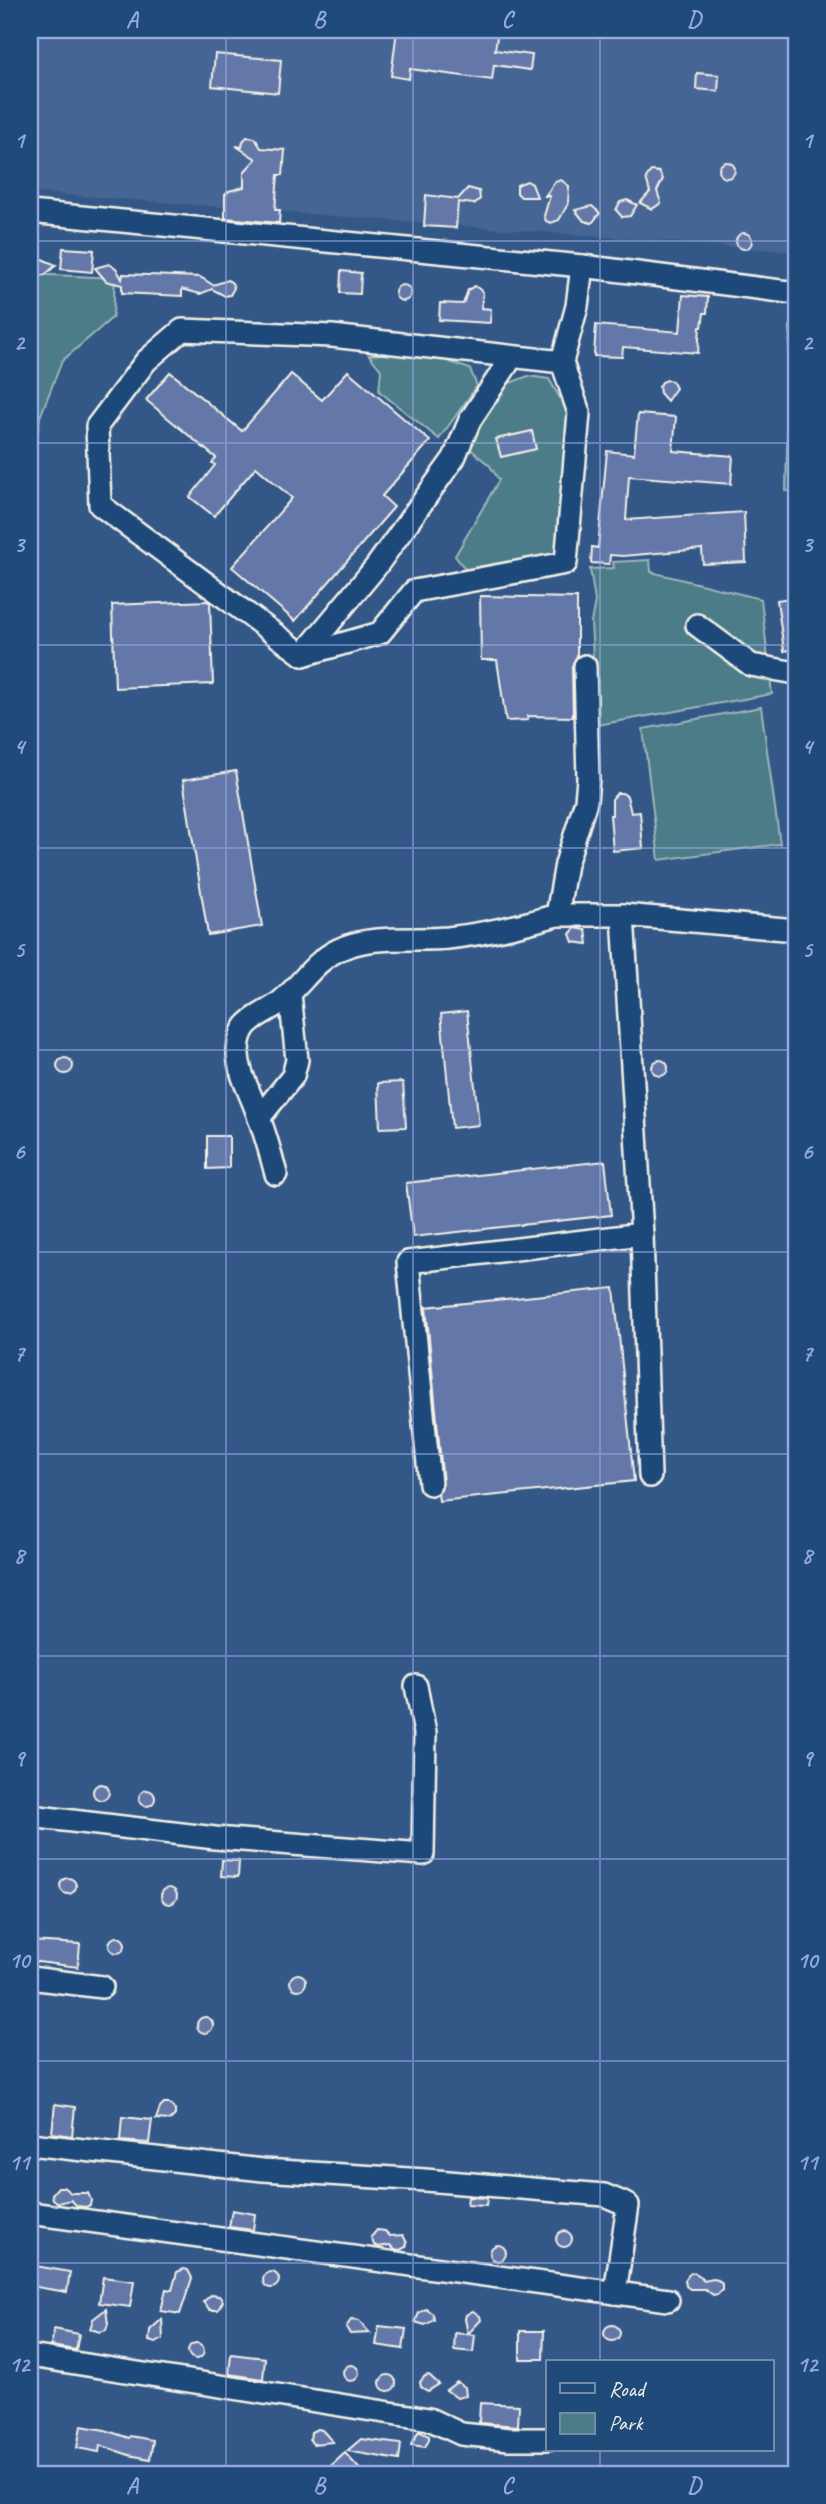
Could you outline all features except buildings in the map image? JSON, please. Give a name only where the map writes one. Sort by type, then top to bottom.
[{"type":"street","points":[[30,212],[582,266],[796,293]]},
{"type":"street","points":[[303,655],[380,633],[414,591],[566,563],[579,413],[562,362],[577,306],[582,266]]},
{"type":"street","points":[[303,655],[100,505],[97,426],[146,361],[182,330],[332,336],[562,362]]},
{"type":"street","points":[[303,655],[375,568],[454,458],[470,420],[512,356]]},
{"type":"street","points":[[697,625],[751,665],[796,673]]},
{"type":"street","points":[[558,915],[566,864],[586,801],[588,779],[585,666]]},
{"type":"street","points":[[276,1174],[260,1118],[240,1065],[240,1042],[244,1026],[290,994],[320,961],[348,945],[449,938],[558,915],[623,915],[796,930]]},
{"type":"street","points":[[623,915],[642,1234],[650,1476]]},
{"type":"street","points":[[260,1118],[292,1076],[297,1060],[290,994]]},
{"type":"street","points":[[430,1484],[408,1262],[642,1234]]},
{"type":"street","points":[[30,1816],[215,1839],[423,1854],[425,1733],[416,1686]]},
{"type":"street","points":[[30,1979],[102,1987]]},
{"type":"street","points":[[30,2144],[262,2170],[604,2195],[628,2205],[615,2293]]},
{"type":"street","points":[[30,2213],[668,2300]]},
{"type":"street","points":[[30,2356],[429,2418],[461,2434],[509,2439],[546,2439]]},
{"type":"shaded area","points":[[30,30],[796,30],[796,252],[30,192]]},
{"type":"green space","points":[[30,274],[115,278],[113,317],[62,361],[40,417],[32,475],[30,475]]},
{"type":"green space","points":[[796,324],[796,491],[786,491],[790,326]]},
{"type":"green space","points":[[410,352],[430,355],[470,369],[477,386],[439,439],[379,391],[381,370],[369,355]]},
{"type":"green space","points":[[528,376],[549,379],[568,412],[557,552],[545,561],[483,571],[466,570],[455,556],[499,480],[490,466],[467,446],[507,384]]},
{"type":"green space","points":[[650,560],[651,572],[761,599],[772,694],[597,725],[591,622],[595,601],[590,569],[614,568],[613,562]]},
{"type":"green space","points":[[761,707],[780,844],[659,860],[643,729]]}]
